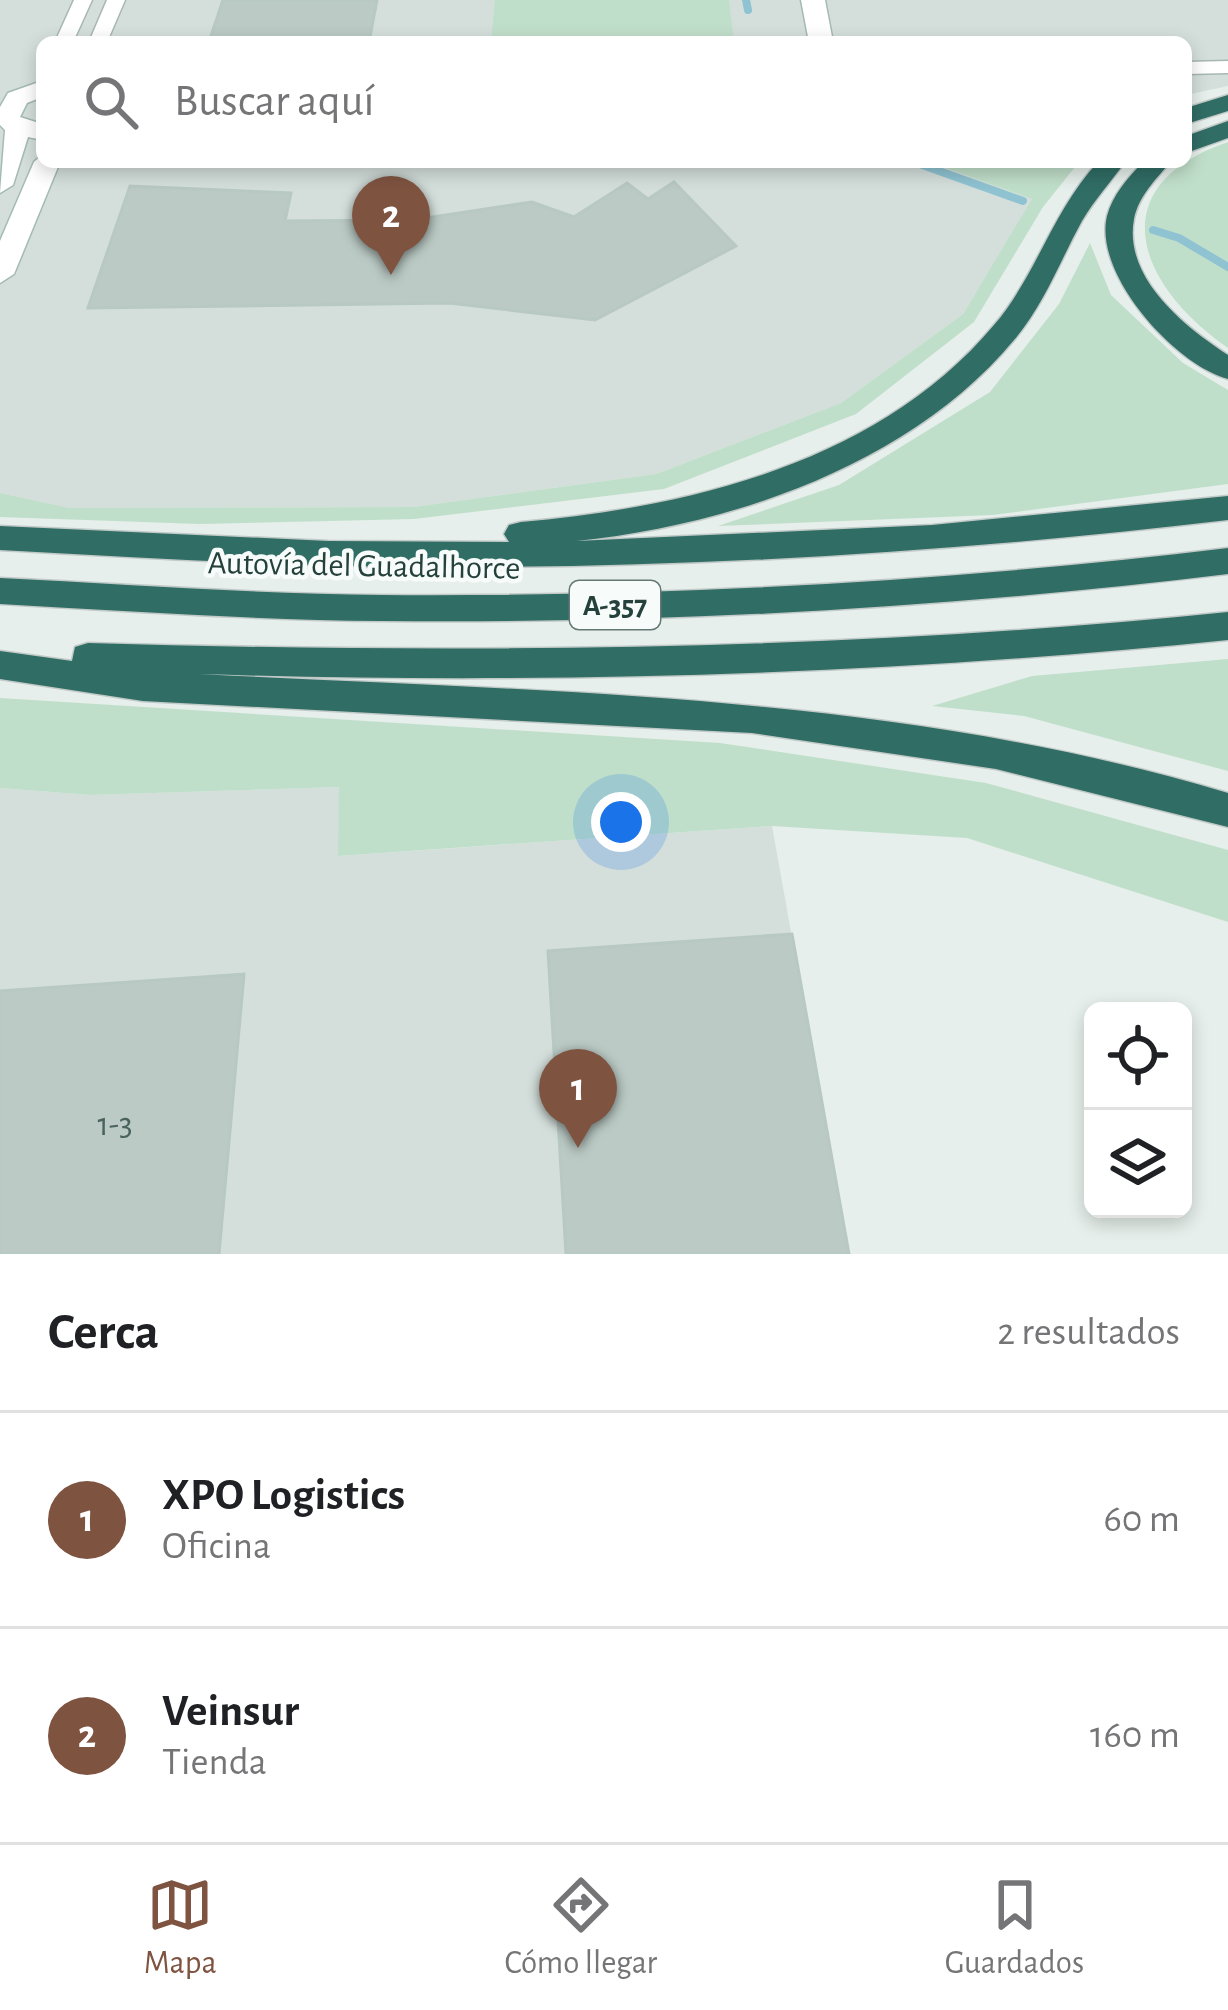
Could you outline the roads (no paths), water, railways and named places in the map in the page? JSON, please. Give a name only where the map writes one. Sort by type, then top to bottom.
[{"type":"highway","points":[[1192,116],[1228,103]]},
{"type":"highway","points":[[1192,117],[1228,112]]},
{"type":"highway","points":[[1192,143],[1228,129]]},
{"type":"highway","points":[[198,548],[539,533],[680,511],[777,482],[870,440],[956,384],[1004,334],[1038,284],[1092,181],[1106,168]]},
{"type":"highway","points":[[1149,168],[1133,181],[1119,220],[1122,262],[1150,308],[1201,353],[1228,369]]},
{"type":"highway","points":[[0,538],[434,555],[652,553],[878,542],[1228,508]]},
{"type":"highway","name":"Autovía del Guadalhorce","points":[[0,591],[380,608],[761,602],[1100,578],[1228,561]]},
{"type":"highway","name":"A-357","points":[[0,655],[367,667],[687,665],[1087,642],[1228,626]]},
{"type":"highway","points":[[0,665],[143,686],[752,718],[996,753],[1228,810]]},
{"type":"street","points":[[67,36],[83,0]]},
{"type":"street","points":[[101,36],[116,0]]},
{"type":"street","points":[[813,0],[819,36]]},
{"type":"street","points":[[1192,68],[1228,68]]},
{"type":"street","points":[[0,185],[30,130],[7,118],[8,108],[36,89]]},
{"type":"street","points":[[0,274],[44,168]]},
{"type":"waterway","points":[[746,0],[748,10]]},
{"type":"waterway","points":[[931,168],[1023,201]]},
{"type":"waterway","points":[[1153,230],[1179,238],[1228,267]]},
{"type":"place","name":"Veinsur","points":[[391,275]]},
{"type":"place","name":"XPO Logistics","points":[[578,1148]]}]
